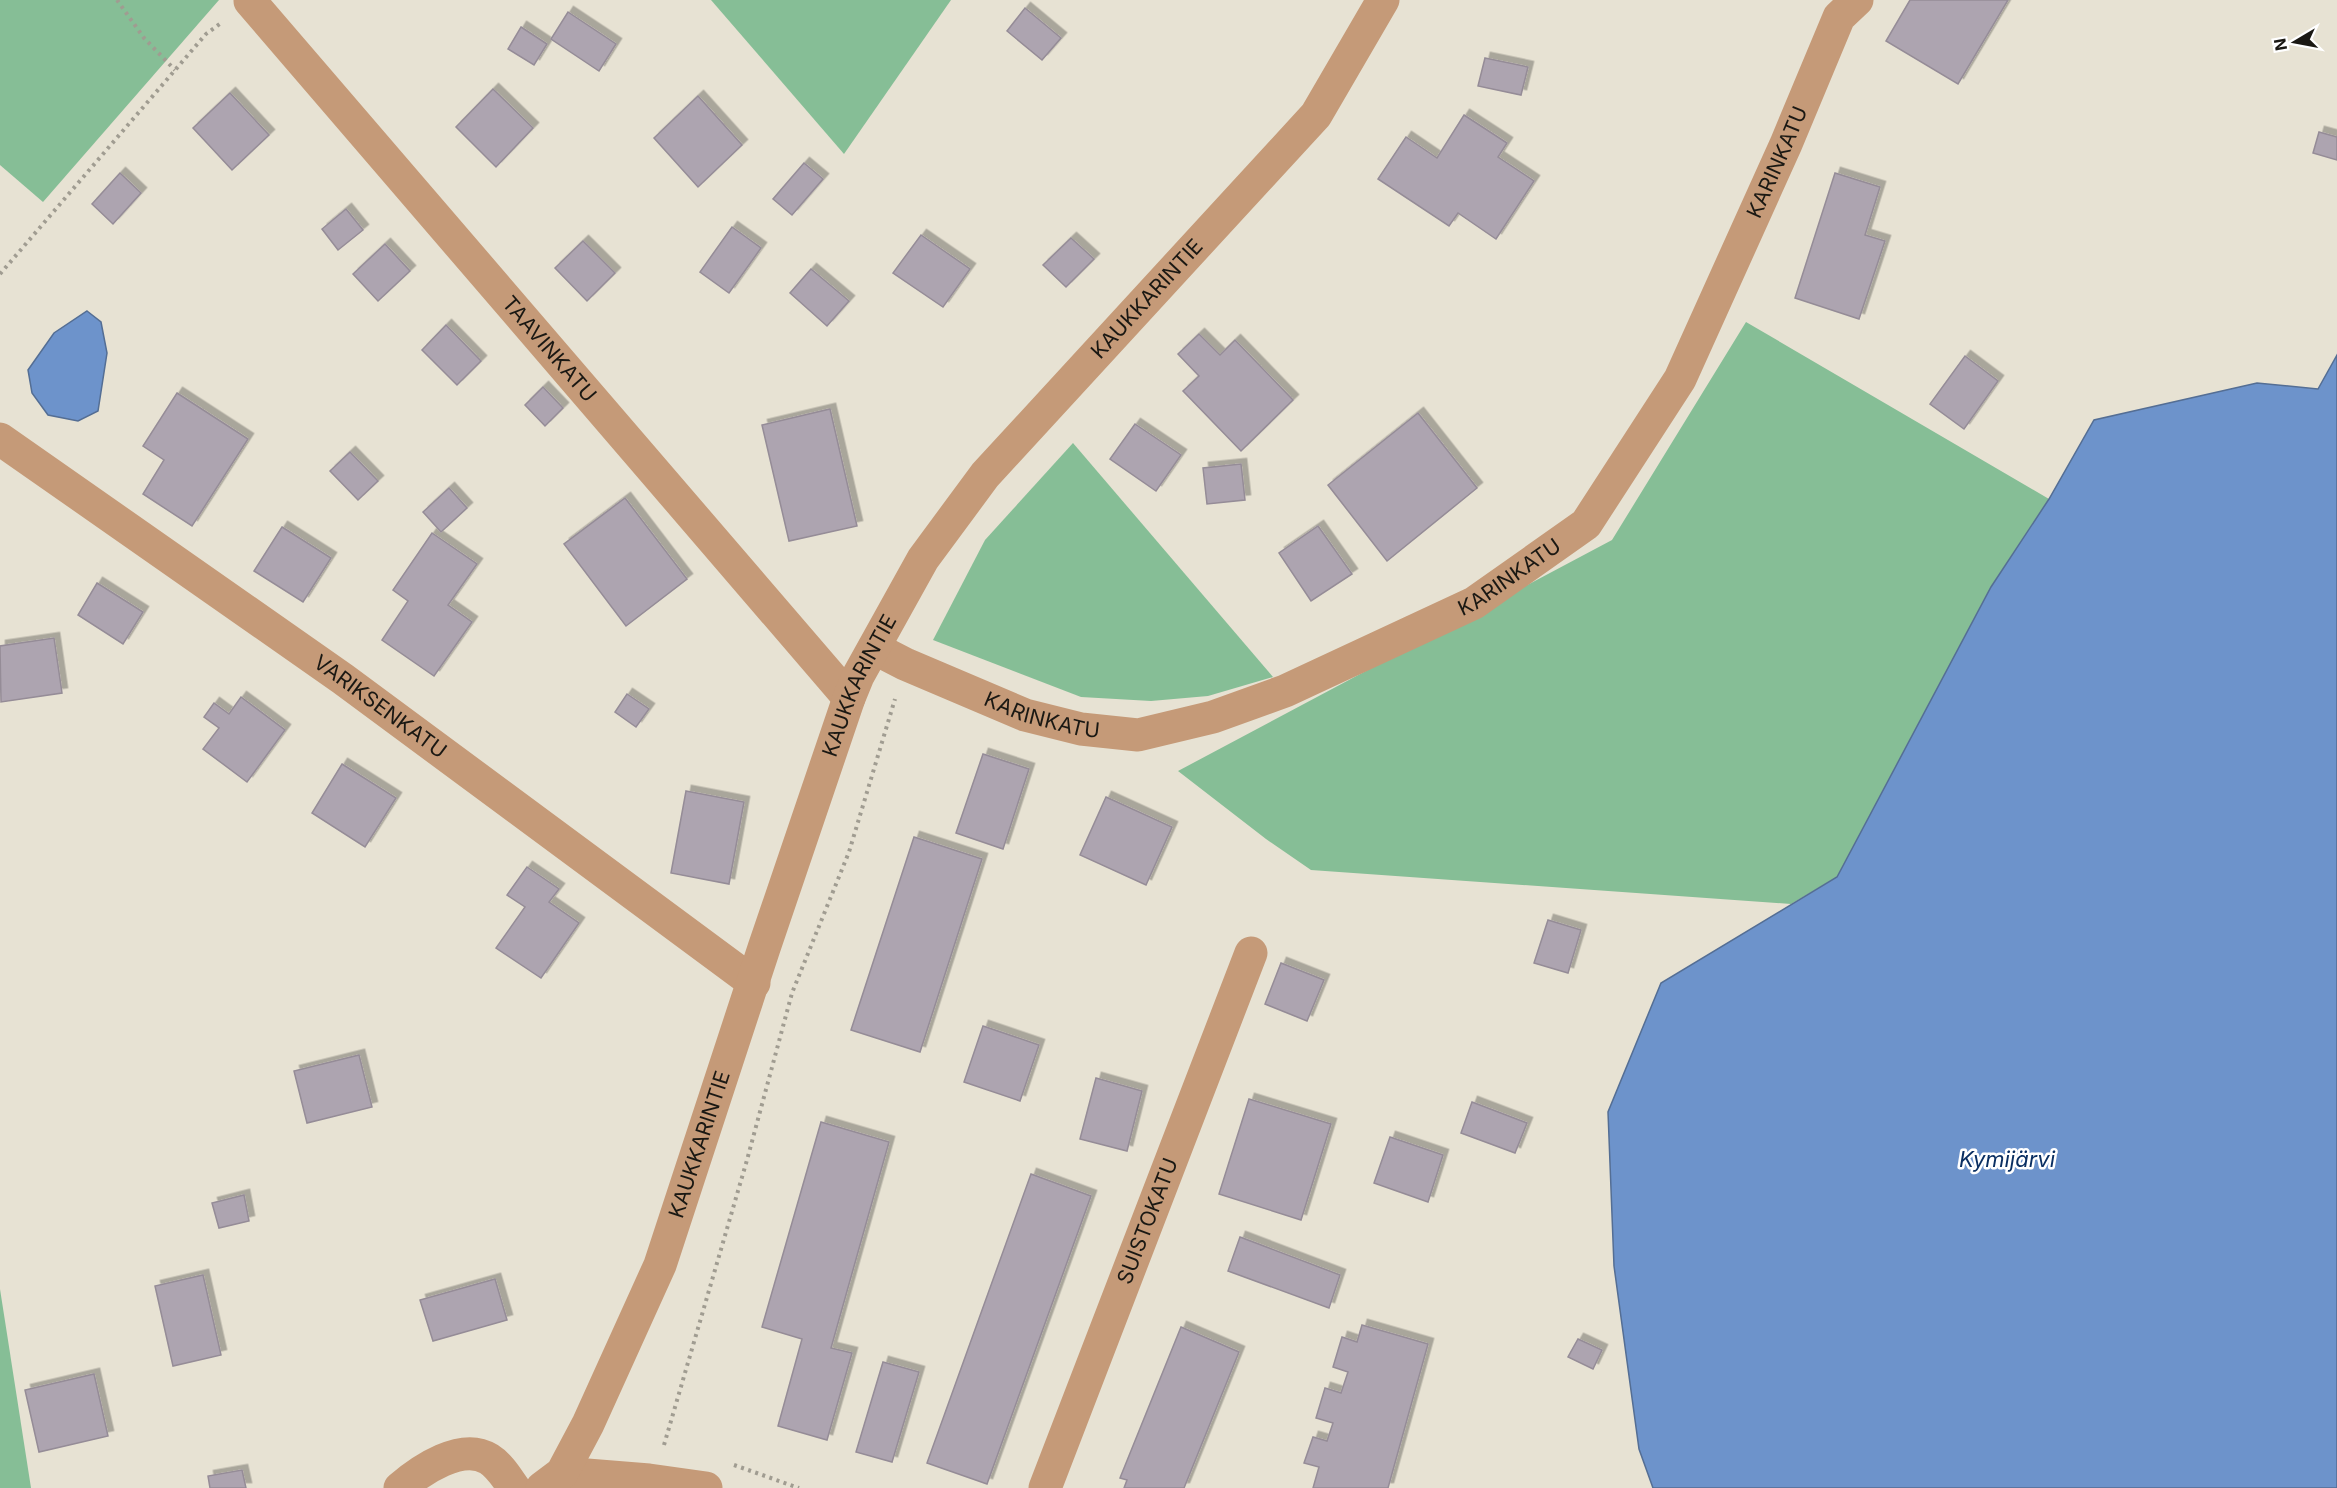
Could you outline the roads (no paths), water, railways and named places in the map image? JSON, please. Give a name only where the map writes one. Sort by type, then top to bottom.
[{"type":"street","name":"KAUKKARINTIE","points":[[552,1480],[588,1424],[660,1265],[849,698],[858,676],[923,559],[985,475],[1316,115],[1383,0]]},
{"type":"street","name":"KARINKATU","points":[[874,648],[905,664],[1025,715],[1081,729],[1138,735],[1213,717],[1285,691],[1474,603],[1586,524],[1680,379],[1786,144],[1839,16],[1857,0]]},
{"type":"street","name":"TAAVINKATU","points":[[250,1],[849,698]]},
{"type":"street","name":"VARIKSENKATU","points":[[0,439],[343,680],[754,983]]},
{"type":"street","name":"SUISTOKATU","points":[[1045,1488],[1251,953]]},
{"type":"street","points":[[400,1488],[412,1478],[437,1464],[452,1457],[470,1453],[489,1459],[514,1488]]},
{"type":"street","points":[[552,1480],[649,1480],[706,1488]]},
{"type":"water","points":[[87,311],[101,322],[107,353],[98,411],[78,421],[48,415],[32,393],[28,370],[54,333]]},
{"type":"water","name":"Kymijärvi","points":[[2337,355],[2337,1488],[1653,1488],[1639,1449],[1614,1266],[1608,1112],[1661,983],[1837,877],[1991,587],[2049,499],[2094,420],[2257,383],[2318,389]]}]
